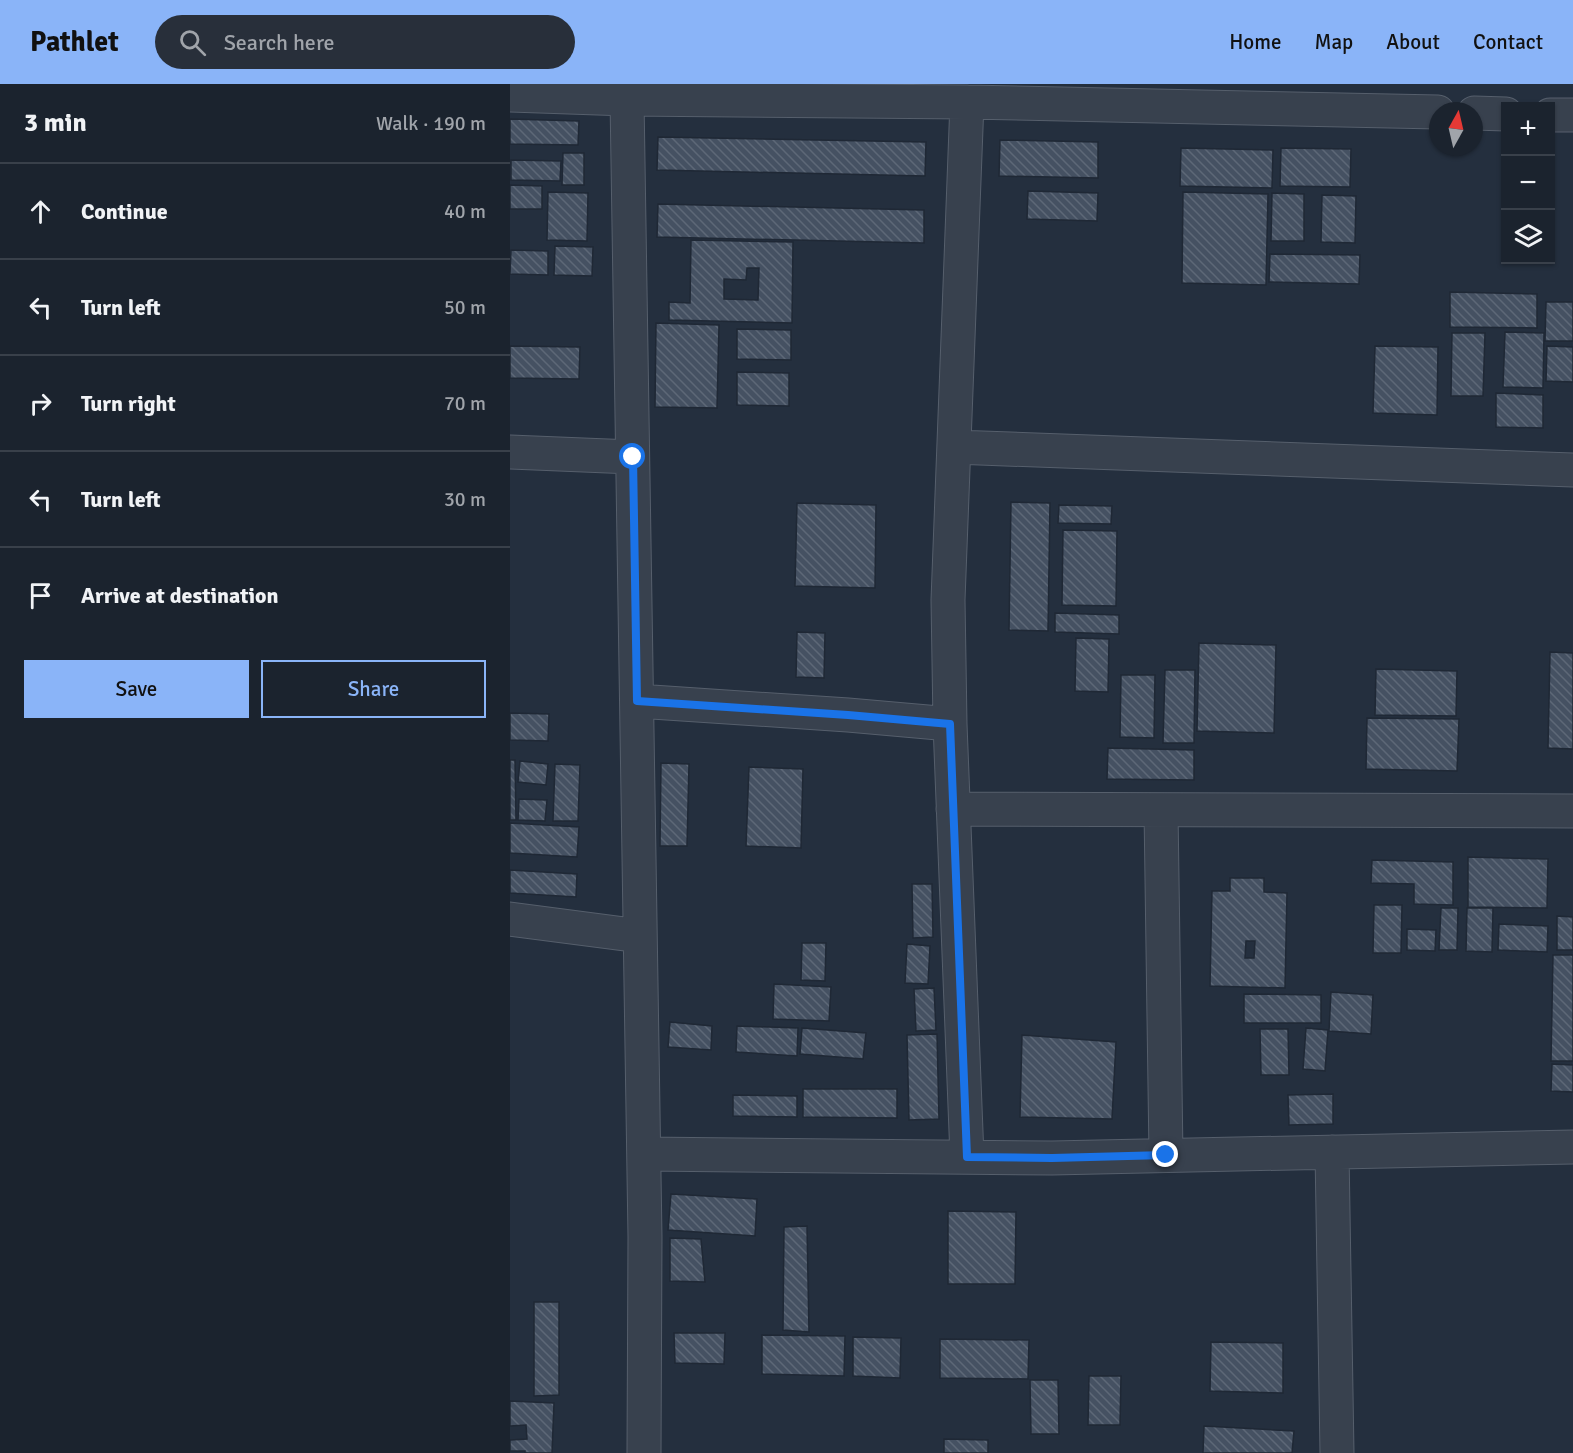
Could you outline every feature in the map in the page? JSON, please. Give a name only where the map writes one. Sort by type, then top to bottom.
[{"type":"street","points":[[510,95],[627,99],[967,102],[1429,112]]},
{"type":"street","points":[[627,99],[644,1154],[644,1453]]},
{"type":"street","points":[[967,102],[948,600],[950,724],[967,1157]]},
{"type":"street","points":[[1483,113],[1501,114]]},
{"type":"street","points":[[1555,115],[1573,115]]},
{"type":"street","points":[[954,447],[1573,470]]},
{"type":"street","points":[[510,452],[633,457]]},
{"type":"street","points":[[637,701],[950,724]]},
{"type":"street","points":[[953,809],[1573,811]]},
{"type":"street","points":[[1161,810],[1166,1155]]},
{"type":"street","points":[[510,919],[640,936]]},
{"type":"street","points":[[644,1154],[1052,1158],[1573,1147]]},
{"type":"street","points":[[1332,1152],[1337,1453]]},
{"type":"building","points":[[510,119],[579,121],[578,145],[510,144]]},
{"type":"building","points":[[658,137],[926,142],[925,176],[657,170]]},
{"type":"building","points":[[1000,140],[1098,142],[1098,178],[999,176]]},
{"type":"building","points":[[1181,148],[1273,150],[1272,188],[1180,186]]},
{"type":"building","points":[[1281,148],[1351,149],[1350,187],[1280,186]]},
{"type":"building","points":[[563,153],[584,153],[584,185],[562,185]]},
{"type":"building","points":[[511,160],[561,161],[560,181],[511,180]]},
{"type":"building","points":[[510,185],[542,186],[542,209],[510,209]]},
{"type":"building","points":[[1028,191],[1098,193],[1097,221],[1027,219]]},
{"type":"building","points":[[548,192],[588,193],[587,241],[547,240]]},
{"type":"building","points":[[1183,192],[1268,194],[1266,285],[1182,283]]},
{"type":"building","points":[[1272,193],[1304,194],[1304,241],[1271,241]]},
{"type":"building","points":[[1322,195],[1356,196],[1355,243],[1321,242]]},
{"type":"building","points":[[658,204],[924,210],[924,243],[657,237]]},
{"type":"building","points":[[691,240],[793,242],[792,323],[669,320],[669,302],[690,303]],"holes":[[[747,268],[759,268],[758,300],[724,299],[724,279],[746,280]]]},
{"type":"building","points":[[555,246],[593,247],[592,276],[554,275]]},
{"type":"building","points":[[511,250],[548,251],[548,275],[510,274]]},
{"type":"building","points":[[1270,254],[1360,255],[1359,284],[1269,282]]},
{"type":"building","points":[[1450,292],[1537,294],[1537,328],[1450,327]]},
{"type":"building","points":[[1546,302],[1573,302],[1573,341],[1545,341]]},
{"type":"building","points":[[656,323],[719,325],[717,408],[655,407]]},
{"type":"building","points":[[737,329],[791,330],[791,360],[737,359]]},
{"type":"building","points":[[1505,332],[1544,333],[1543,388],[1503,387]]},
{"type":"building","points":[[1452,333],[1485,333],[1483,396],[1451,396]]},
{"type":"building","points":[[510,346],[580,347],[579,379],[510,378]]},
{"type":"building","points":[[1375,346],[1438,347],[1437,415],[1373,413]]},
{"type":"building","points":[[1547,346],[1573,347],[1573,382],[1546,381]]},
{"type":"building","points":[[737,372],[789,373],[789,406],[737,405]]},
{"type":"building","points":[[1496,393],[1543,395],[1543,428],[1496,427]]},
{"type":"building","points":[[1011,502],[1050,503],[1048,631],[1009,630]]},
{"type":"building","points":[[797,503],[876,505],[875,588],[795,586]]},
{"type":"building","points":[[1059,505],[1112,506],[1111,524],[1058,523]]},
{"type":"building","points":[[1063,530],[1117,531],[1116,606],[1062,605]]},
{"type":"building","points":[[1055,613],[1119,615],[1119,634],[1055,632]]},
{"type":"building","points":[[797,632],[825,633],[824,678],[796,677]]},
{"type":"building","points":[[1076,638],[1109,639],[1108,692],[1075,691]]},
{"type":"building","points":[[1199,643],[1276,645],[1274,733],[1197,731]]},
{"type":"building","points":[[1550,652],[1573,653],[1573,749],[1548,748]]},
{"type":"building","points":[[1376,669],[1457,671],[1456,716],[1375,715]]},
{"type":"building","points":[[1165,670],[1195,670],[1194,743],[1163,743]]},
{"type":"building","points":[[1121,675],[1155,675],[1154,738],[1120,737]]},
{"type":"building","points":[[510,713],[549,714],[548,741],[510,740]]},
{"type":"building","points":[[1367,718],[1459,719],[1457,771],[1366,769]]},
{"type":"building","points":[[1108,748],[1194,750],[1194,780],[1107,779]]},
{"type":"building","points":[[510,760],[515,760],[516,820],[510,820]]},
{"type":"building","points":[[520,761],[548,764],[546,785],[518,782]]},
{"type":"building","points":[[661,763],[689,764],[687,846],[660,846]]},
{"type":"building","points":[[555,764],[580,765],[578,821],[553,821]]},
{"type":"building","points":[[749,767],[803,769],[801,848],[746,846]]},
{"type":"building","points":[[519,799],[547,800],[545,821],[518,820]]},
{"type":"building","points":[[510,823],[579,827],[577,857],[510,853]]},
{"type":"building","points":[[1468,857],[1548,859],[1547,908],[1468,907]]},
{"type":"building","points":[[1372,860],[1453,862],[1453,905],[1414,904],[1414,884],[1371,883]]},
{"type":"building","points":[[510,870],[577,874],[576,897],[510,893]]},
{"type":"building","points":[[1230,878],[1264,878],[1264,892],[1287,893],[1285,988],[1210,986],[1212,891],[1230,891]],"holes":[[[1246,941],[1255,941],[1254,958],[1245,958]]]},
{"type":"building","points":[[912,884],[932,884],[933,937],[913,938]]},
{"type":"building","points":[[1374,905],[1402,905],[1401,953],[1373,953]]},
{"type":"building","points":[[1441,908],[1458,908],[1457,950],[1439,950]]},
{"type":"building","points":[[1467,908],[1493,908],[1492,952],[1466,951]]},
{"type":"building","points":[[1557,916],[1573,917],[1573,950],[1557,950]]},
{"type":"building","points":[[1499,924],[1548,926],[1547,952],[1498,950]]},
{"type":"building","points":[[1407,929],[1436,930],[1435,951],[1407,950]]},
{"type":"building","points":[[802,943],[826,943],[825,981],[801,980]]},
{"type":"building","points":[[907,944],[930,946],[928,984],[905,983]]},
{"type":"building","points":[[1553,955],[1573,955],[1573,1061],[1551,1061]]},
{"type":"building","points":[[774,984],[831,987],[829,1021],[773,1019]]},
{"type":"building","points":[[934,988],[936,1030],[916,1031],[914,989]]},
{"type":"building","points":[[1331,992],[1373,995],[1371,1034],[1329,1031]]},
{"type":"building","points":[[1244,994],[1321,995],[1321,1023],[1244,1023]]},
{"type":"building","points":[[670,1022],[712,1026],[711,1050],[668,1047]]},
{"type":"building","points":[[737,1026],[798,1028],[797,1056],[736,1052]]},
{"type":"building","points":[[802,1028],[866,1033],[863,1059],[800,1054]]},
{"type":"building","points":[[1306,1028],[1328,1030],[1325,1071],[1303,1069]]},
{"type":"building","points":[[1260,1029],[1288,1029],[1289,1075],[1261,1075]]},
{"type":"building","points":[[937,1034],[939,1119],[909,1120],[907,1035]]},
{"type":"building","points":[[1022,1035],[1116,1042],[1112,1119],[1020,1117]]},
{"type":"building","points":[[1552,1064],[1573,1065],[1573,1092],[1551,1091]]},
{"type":"building","points":[[803,1089],[897,1089],[897,1118],[803,1117]]},
{"type":"building","points":[[1333,1094],[1333,1124],[1289,1125],[1288,1095]]},
{"type":"building","points":[[733,1095],[797,1096],[797,1117],[733,1116]]},
{"type":"building","points":[[671,1194],[757,1199],[755,1236],[668,1230]]},
{"type":"building","points":[[948,1211],[1016,1212],[1015,1284],[948,1284]]},
{"type":"building","points":[[807,1226],[809,1332],[783,1330],[784,1227]]},
{"type":"building","points":[[670,1238],[701,1239],[705,1282],[670,1281]]},
{"type":"building","points":[[534,1302],[559,1302],[559,1395],[534,1396]]},
{"type":"building","points":[[674,1333],[725,1333],[724,1364],[675,1363]]},
{"type":"building","points":[[762,1335],[845,1336],[844,1376],[762,1374]]},
{"type":"building","points":[[853,1337],[901,1338],[900,1378],[853,1376]]},
{"type":"building","points":[[940,1339],[1029,1340],[1028,1379],[940,1378]]},
{"type":"building","points":[[1211,1342],[1283,1343],[1283,1393],[1210,1391]]},
{"type":"building","points":[[1089,1376],[1121,1376],[1120,1425],[1088,1425]]},
{"type":"building","points":[[1030,1380],[1058,1380],[1059,1434],[1031,1434]]},
{"type":"building","points":[[510,1401],[554,1403],[552,1453],[510,1451],[510,1440],[527,1439],[526,1425],[510,1426]]},
{"type":"building","points":[[1204,1426],[1294,1431],[1292,1453],[1203,1453]]},
{"type":"building","points":[[944,1439],[988,1440],[988,1453],[944,1453]]},
{"type":"route","points":[[633,457],[637,701],[950,724],[967,1157],[1052,1158],[1166,1155]]}]
